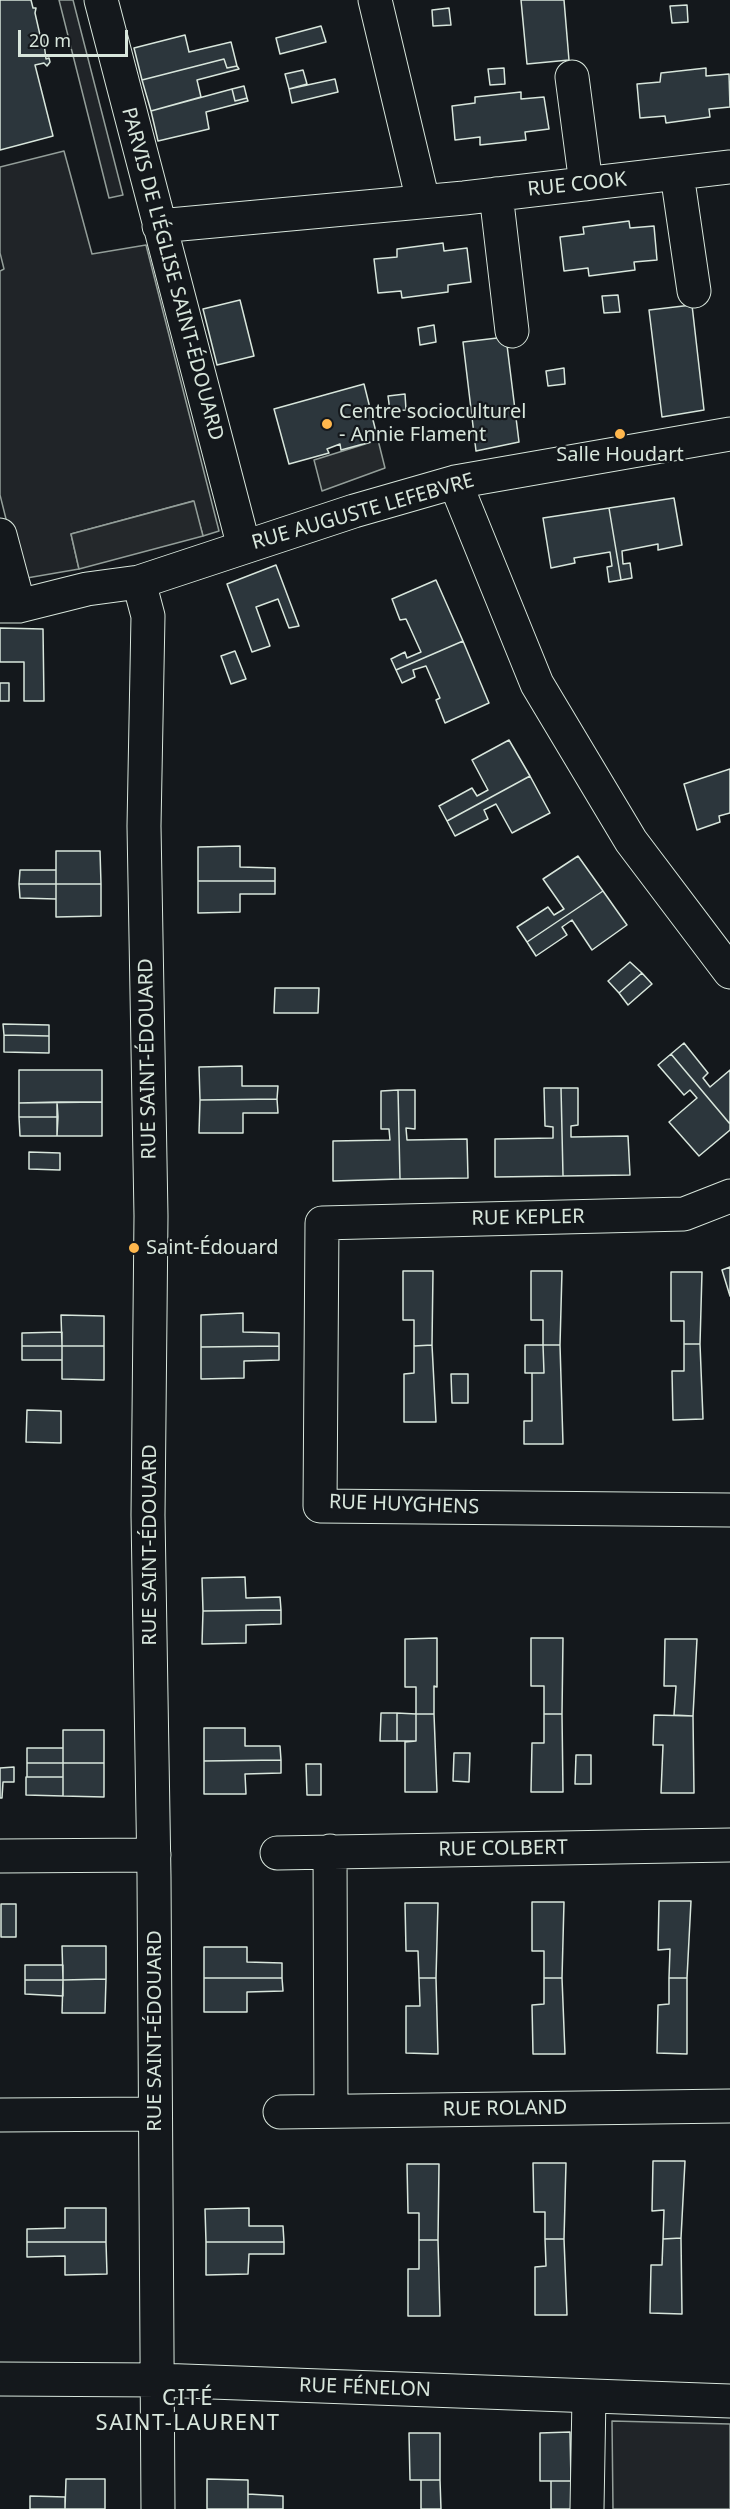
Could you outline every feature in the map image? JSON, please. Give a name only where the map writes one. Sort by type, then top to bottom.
[{"type":"street","name":"PARVIS DE L'ÉGLISE SAINT-ÉDOUARD","points":[[101,0],[244,547]]},
{"type":"street","points":[[375,0],[423,201]]},
{"type":"street","points":[[572,77],[586,184]]},
{"type":"street","name":"RUE COOK","points":[[159,226],[496,194],[730,167]]},
{"type":"street","points":[[677,174],[694,291]]},
{"type":"street","points":[[496,194],[512,332]]},
{"type":"street","name":"RUE AUGUSTE LEFEBVRE","points":[[9,606],[87,589],[139,582],[455,482],[730,434]]},
{"type":"street","points":[[455,482],[537,684],[631,841],[730,972]]},
{"type":"street","points":[[0,535],[9,606]]},
{"type":"street","name":"RUE SAINT-ÉDOUARD","points":[[139,582],[148,616],[144,826],[151,1216],[148,1515],[154,1855],[158,2509]]},
{"type":"street","name":"RUE KEPLER","points":[[322,1223],[684,1214],[730,1196]]},
{"type":"street","name":"RUE HUYGHENS","points":[[322,1223],[320,1506],[730,1510]]},
{"type":"street","name":"RUE COLBERT","points":[[277,1852],[730,1845]]},
{"type":"street","points":[[330,1851],[331,2111]]},
{"type":"street","points":[[0,1856],[154,1855]]},
{"type":"street","name":"RUE ROLAND","points":[[280,2112],[730,2106]]},
{"type":"street","points":[[0,2115],[155,2114]]},
{"type":"street","name":"RUE FÉNELON","points":[[0,2379],[157,2380],[730,2401]]},
{"type":"street","points":[[587,2509],[589,2396]]},
{"type":"shaded area","points":[[59,0],[73,0],[123,195],[109,198]]},
{"type":"shaded area","points":[[64,151],[92,254],[146,245],[219,531],[203,536],[193,501],[71,534],[79,569],[21,579],[0,495],[0,271],[4,269],[0,253],[0,167]]},
{"type":"shaded area","points":[[378,440],[385,468],[322,491],[314,460]]},
{"type":"shaded area","points":[[194,501],[203,536],[79,569],[71,534]]},
{"type":"shaded area","points":[[612,2421],[730,2424],[730,2509],[613,2509]]},
{"type":"building","points":[[0,0],[31,0],[33,8],[36,8],[35,13],[40,35],[43,35],[46,59],[49,58],[50,62],[47,66],[44,63],[35,65],[53,136],[0,150]]},
{"type":"building","points":[[521,0],[564,0],[569,60],[527,64]]},
{"type":"building","points":[[687,5],[688,22],[672,23],[670,6]]},
{"type":"building","points":[[449,8],[451,25],[433,26],[432,10]]},
{"type":"building","points":[[321,26],[326,42],[280,54],[276,38]]},
{"type":"building","points":[[185,35],[189,52],[231,42],[237,66],[227,68],[224,59],[142,80],[134,48]]},
{"type":"building","points":[[224,59],[227,68],[237,66],[239,69],[197,80],[201,97],[151,111],[142,80]]},
{"type":"building","points":[[504,68],[505,84],[490,85],[488,69]]},
{"type":"building","points":[[706,68],[706,76],[729,74],[730,107],[709,109],[710,117],[666,123],[665,116],[640,118],[637,84],[660,82],[661,73]]},
{"type":"building","points":[[303,70],[307,84],[289,89],[285,74]]},
{"type":"building","points":[[335,79],[338,92],[292,103],[289,89]]},
{"type":"building","points":[[244,86],[247,98],[235,101],[232,89]]},
{"type":"building","points":[[232,89],[235,101],[247,98],[248,101],[206,112],[209,129],[158,141],[151,111]]},
{"type":"building","points":[[521,92],[521,99],[544,97],[549,129],[525,132],[526,140],[480,145],[480,137],[455,140],[452,106],[475,103],[475,97]]},
{"type":"building","points":[[629,221],[630,228],[654,226],[657,260],[634,262],[635,270],[589,276],[588,268],[564,271],[560,237],[584,234],[583,227]]},
{"type":"building","points":[[443,243],[444,251],[467,248],[471,282],[448,285],[448,292],[402,298],[401,291],[378,293],[374,259],[397,257],[397,249]]},
{"type":"building","points":[[618,295],[620,312],[604,313],[602,296]]},
{"type":"building","points":[[240,300],[254,356],[217,365],[203,309]]},
{"type":"building","points":[[692,305],[704,410],[662,417],[649,310]]},
{"type":"building","points":[[434,325],[436,342],[420,345],[418,328]]},
{"type":"building","points":[[506,337],[519,442],[476,451],[463,342]]},
{"type":"building","points":[[564,368],[565,384],[548,386],[546,371]]},
{"type":"building","name":"Centre socioculturel - Annie Flament","points":[[364,384],[378,440],[341,450],[340,444],[327,449],[329,453],[289,464],[274,409]]},
{"type":"building","points":[[405,394],[406,410],[390,411],[388,396]]},
{"type":"building","points":[[674,498],[682,545],[658,550],[658,544],[622,551],[623,564],[630,563],[632,578],[621,580],[609,508]]},
{"type":"building","points":[[609,508],[621,580],[609,582],[607,567],[612,566],[610,552],[574,558],[575,563],[551,568],[543,518]]},
{"type":"building","points":[[276,565],[299,626],[289,628],[278,599],[256,607],[270,646],[252,652],[227,584]]},
{"type":"building","points":[[436,580],[463,641],[396,670],[391,659],[405,652],[407,658],[421,652],[406,619],[400,620],[392,599]]},
{"type":"building","points":[[0,628],[43,629],[44,701],[24,701],[24,662],[0,662]]},
{"type":"building","points":[[463,641],[489,703],[445,723],[436,700],[440,698],[426,666],[413,670],[415,677],[402,683],[396,670]]},
{"type":"building","points":[[235,651],[246,679],[231,684],[221,656]]},
{"type":"building","points":[[0,683],[9,683],[9,701],[0,701]]},
{"type":"building","points":[[509,740],[530,776],[447,821],[439,806],[472,788],[477,796],[488,790],[472,760]]},
{"type":"building","points":[[730,769],[730,813],[719,816],[720,822],[697,830],[684,784]]},
{"type":"building","points":[[530,776],[550,813],[512,833],[496,804],[484,810],[488,819],[455,836],[447,821]]},
{"type":"building","points":[[240,846],[240,867],[275,868],[275,881],[198,881],[198,847]]},
{"type":"building","points":[[56,851],[100,851],[101,884],[56,884]]},
{"type":"building","points":[[578,856],[603,891],[527,942],[517,927],[548,907],[554,915],[564,909],[543,879]]},
{"type":"building","points":[[20,870],[56,870],[56,884],[19,884]]},
{"type":"building","points":[[198,881],[275,881],[275,894],[240,894],[240,912],[198,913]]},
{"type":"building","points":[[19,884],[56,884],[56,899],[20,898]]},
{"type":"building","points":[[56,884],[101,884],[101,916],[56,917]]},
{"type":"building","points":[[603,891],[627,925],[592,950],[572,920],[562,927],[567,935],[536,956],[527,942]]},
{"type":"building","points":[[630,962],[642,973],[619,993],[608,981]]},
{"type":"building","points":[[642,973],[652,984],[628,1005],[619,993]]},
{"type":"building","points":[[275,988],[319,988],[318,1013],[274,1013]]},
{"type":"building","points":[[3,1024],[49,1025],[49,1036],[4,1035]]},
{"type":"building","points":[[4,1035],[49,1036],[49,1053],[4,1052]]},
{"type":"building","points":[[684,1043],[708,1073],[703,1078],[710,1087],[730,1070],[730,1124],[671,1054]]},
{"type":"building","points":[[671,1054],[730,1124],[730,1130],[699,1156],[669,1122],[697,1098],[690,1090],[684,1095],[658,1065]]},
{"type":"building","points":[[242,1066],[242,1086],[278,1086],[277,1099],[200,1100],[199,1067]]},
{"type":"building","points":[[19,1070],[102,1070],[102,1102],[19,1103]]},
{"type":"building","points":[[544,1088],[561,1088],[563,1176],[495,1177],[495,1139],[553,1138],[553,1127],[545,1126]]},
{"type":"building","points":[[561,1088],[578,1088],[578,1125],[571,1126],[571,1137],[628,1136],[630,1175],[563,1176]]},
{"type":"building","points":[[398,1090],[415,1090],[415,1129],[406,1128],[407,1140],[467,1139],[468,1178],[400,1179]]},
{"type":"building","points":[[398,1090],[400,1179],[333,1181],[333,1141],[390,1140],[389,1129],[381,1129],[381,1091]]},
{"type":"building","points":[[277,1099],[278,1113],[243,1113],[243,1133],[199,1133],[200,1100]]},
{"type":"building","points":[[57,1102],[102,1102],[102,1136],[57,1136]]},
{"type":"building","points":[[57,1102],[58,1117],[19,1117],[19,1103]]},
{"type":"building","points":[[19,1117],[58,1117],[57,1136],[20,1136]]},
{"type":"building","points":[[29,1152],[60,1153],[60,1170],[29,1169]]},
{"type":"building","points":[[730,1267],[730,1296],[722,1270]]},
{"type":"building","points":[[403,1271],[433,1271],[432,1345],[414,1346],[414,1320],[403,1320]]},
{"type":"building","points":[[531,1271],[562,1271],[560,1345],[543,1345],[543,1320],[531,1320]]},
{"type":"building","points":[[671,1272],[702,1272],[700,1344],[684,1344],[684,1321],[671,1321]]},
{"type":"building","points":[[243,1313],[243,1332],[279,1333],[279,1346],[201,1347],[201,1315]]},
{"type":"building","points":[[61,1315],[104,1316],[104,1346],[62,1346]]},
{"type":"building","points":[[62,1332],[62,1346],[22,1346],[22,1333]]},
{"type":"building","points":[[684,1344],[700,1344],[703,1419],[673,1420],[672,1371],[684,1371]]},
{"type":"building","points":[[432,1345],[436,1422],[404,1422],[404,1374],[414,1373],[414,1346]]},
{"type":"building","points":[[525,1345],[543,1345],[544,1373],[525,1373]]},
{"type":"building","points":[[543,1345],[560,1345],[563,1444],[524,1444],[524,1421],[532,1421],[532,1373],[544,1373]]},
{"type":"building","points":[[22,1346],[62,1346],[62,1360],[22,1360]]},
{"type":"building","points":[[62,1346],[104,1346],[104,1380],[62,1379]]},
{"type":"building","points":[[279,1346],[279,1360],[244,1361],[244,1378],[201,1379],[201,1347]]},
{"type":"building","points":[[451,1374],[468,1374],[468,1403],[452,1403]]},
{"type":"building","points":[[27,1410],[61,1411],[61,1443],[26,1442]]},
{"type":"building","points":[[245,1577],[246,1598],[280,1597],[281,1610],[203,1611],[202,1578]]},
{"type":"building","points":[[281,1610],[281,1624],[246,1625],[246,1643],[202,1644],[203,1611]]},
{"type":"building","points":[[437,1638],[437,1687],[434,1686],[434,1714],[416,1714],[416,1687],[405,1687],[405,1639]]},
{"type":"building","points":[[531,1638],[563,1638],[562,1714],[544,1714],[544,1686],[531,1686]]},
{"type":"building","points":[[665,1639],[697,1639],[693,1716],[674,1715],[676,1686],[664,1686]]},
{"type":"building","points":[[381,1713],[397,1713],[397,1741],[380,1741]]},
{"type":"building","points":[[397,1713],[416,1714],[416,1741],[397,1741]]},
{"type":"building","points":[[416,1714],[434,1714],[437,1792],[405,1792],[405,1742],[416,1741]]},
{"type":"building","points":[[544,1714],[562,1714],[563,1792],[531,1792],[532,1743],[544,1743]]},
{"type":"building","points":[[654,1715],[693,1716],[694,1793],[661,1793],[663,1745],[653,1745]]},
{"type":"building","points":[[204,1728],[245,1728],[245,1746],[280,1746],[281,1760],[204,1761]]},
{"type":"building","points":[[63,1730],[104,1730],[104,1763],[63,1763]]},
{"type":"building","points":[[27,1748],[63,1748],[63,1763],[27,1763]]},
{"type":"building","points":[[454,1753],[470,1753],[469,1782],[453,1781]]},
{"type":"building","points":[[576,1755],[591,1755],[591,1784],[575,1784]]},
{"type":"building","points":[[281,1760],[281,1773],[245,1774],[246,1794],[204,1794],[204,1761]]},
{"type":"building","points":[[27,1763],[63,1763],[63,1777],[27,1777]]},
{"type":"building","points":[[63,1763],[104,1763],[104,1797],[63,1796]]},
{"type":"building","points":[[306,1764],[321,1764],[321,1795],[307,1795]]},
{"type":"building","points":[[14,1767],[14,1782],[3,1782],[2,1798],[0,1798],[0,1768]]},
{"type":"building","points":[[26,1777],[63,1777],[63,1796],[26,1795]]},
{"type":"building","points":[[659,1901],[691,1901],[687,1978],[669,1978],[670,1949],[658,1950]]},
{"type":"building","points":[[532,1902],[564,1902],[562,1978],[544,1978],[544,1951],[532,1951]]},
{"type":"building","points":[[405,1903],[438,1903],[436,1978],[419,1978],[418,1951],[406,1951]]},
{"type":"building","points":[[1,1904],[16,1904],[16,1937],[1,1937]]},
{"type":"building","points":[[62,1946],[106,1946],[106,1979],[63,1980]]},
{"type":"building","points":[[204,1947],[247,1947],[247,1962],[282,1963],[282,1978],[204,1978]]},
{"type":"building","points":[[25,1965],[63,1965],[63,1980],[25,1980]]},
{"type":"building","points":[[204,1978],[282,1978],[283,1991],[247,1992],[247,2012],[204,2012]]},
{"type":"building","points":[[419,1978],[436,1978],[438,2054],[406,2053],[406,2006],[420,2006]]},
{"type":"building","points":[[544,1978],[562,1978],[565,2054],[533,2054],[532,2005],[544,2004]]},
{"type":"building","points":[[669,1978],[687,1978],[687,2054],[657,2053],[658,2005],[669,2004]]},
{"type":"building","points":[[106,1979],[105,2013],[62,2013],[63,1980]]},
{"type":"building","points":[[25,1980],[63,1980],[63,1996],[25,1994]]},
{"type":"building","points":[[653,2161],[685,2161],[681,2238],[663,2239],[664,2210],[652,2211]]},
{"type":"building","points":[[533,2163],[566,2163],[564,2239],[545,2239],[545,2212],[534,2212]]},
{"type":"building","points":[[407,2164],[439,2164],[438,2240],[419,2240],[419,2213],[408,2213]]},
{"type":"building","points":[[65,2208],[106,2208],[106,2242],[27,2242],[27,2229],[65,2228]]},
{"type":"building","points":[[249,2208],[249,2226],[283,2226],[284,2242],[206,2242],[205,2209]]},
{"type":"building","points":[[681,2238],[682,2314],[650,2313],[651,2265],[662,2265],[663,2239]]},
{"type":"building","points":[[545,2239],[564,2239],[567,2315],[535,2315],[535,2267],[546,2266]]},
{"type":"building","points":[[419,2240],[438,2240],[440,2316],[408,2316],[408,2269],[419,2269]]},
{"type":"building","points":[[27,2242],[106,2242],[107,2274],[65,2275],[65,2256],[27,2257]]},
{"type":"building","points":[[206,2242],[284,2242],[284,2254],[249,2254],[248,2274],[206,2275]]},
{"type":"building","points":[[570,2432],[571,2481],[540,2481],[540,2433]]},
{"type":"building","points":[[409,2433],[440,2433],[440,2480],[410,2480]]},
{"type":"building","points":[[66,2479],[105,2479],[105,2509],[65,2509]]},
{"type":"building","points":[[207,2479],[248,2480],[248,2509],[207,2509]]},
{"type":"building","points":[[421,2480],[440,2480],[441,2509],[421,2509]]},
{"type":"building","points":[[551,2481],[571,2481],[571,2509],[551,2509]]},
{"type":"building","points":[[248,2494],[283,2496],[283,2509],[248,2509]]},
{"type":"building","points":[[30,2496],[65,2497],[65,2509],[30,2509]]},
{"type":"place","name":"Centre socioculturel - Annie Flament","points":[[327,424]]},
{"type":"place","name":"Salle Houdart","points":[[620,434]]},
{"type":"place","name":"Saint-Édouard","points":[[134,1248]]},
{"type":"district","name":"CITÉ SAINT-LAURENT","points":[[188,2412]]}]
